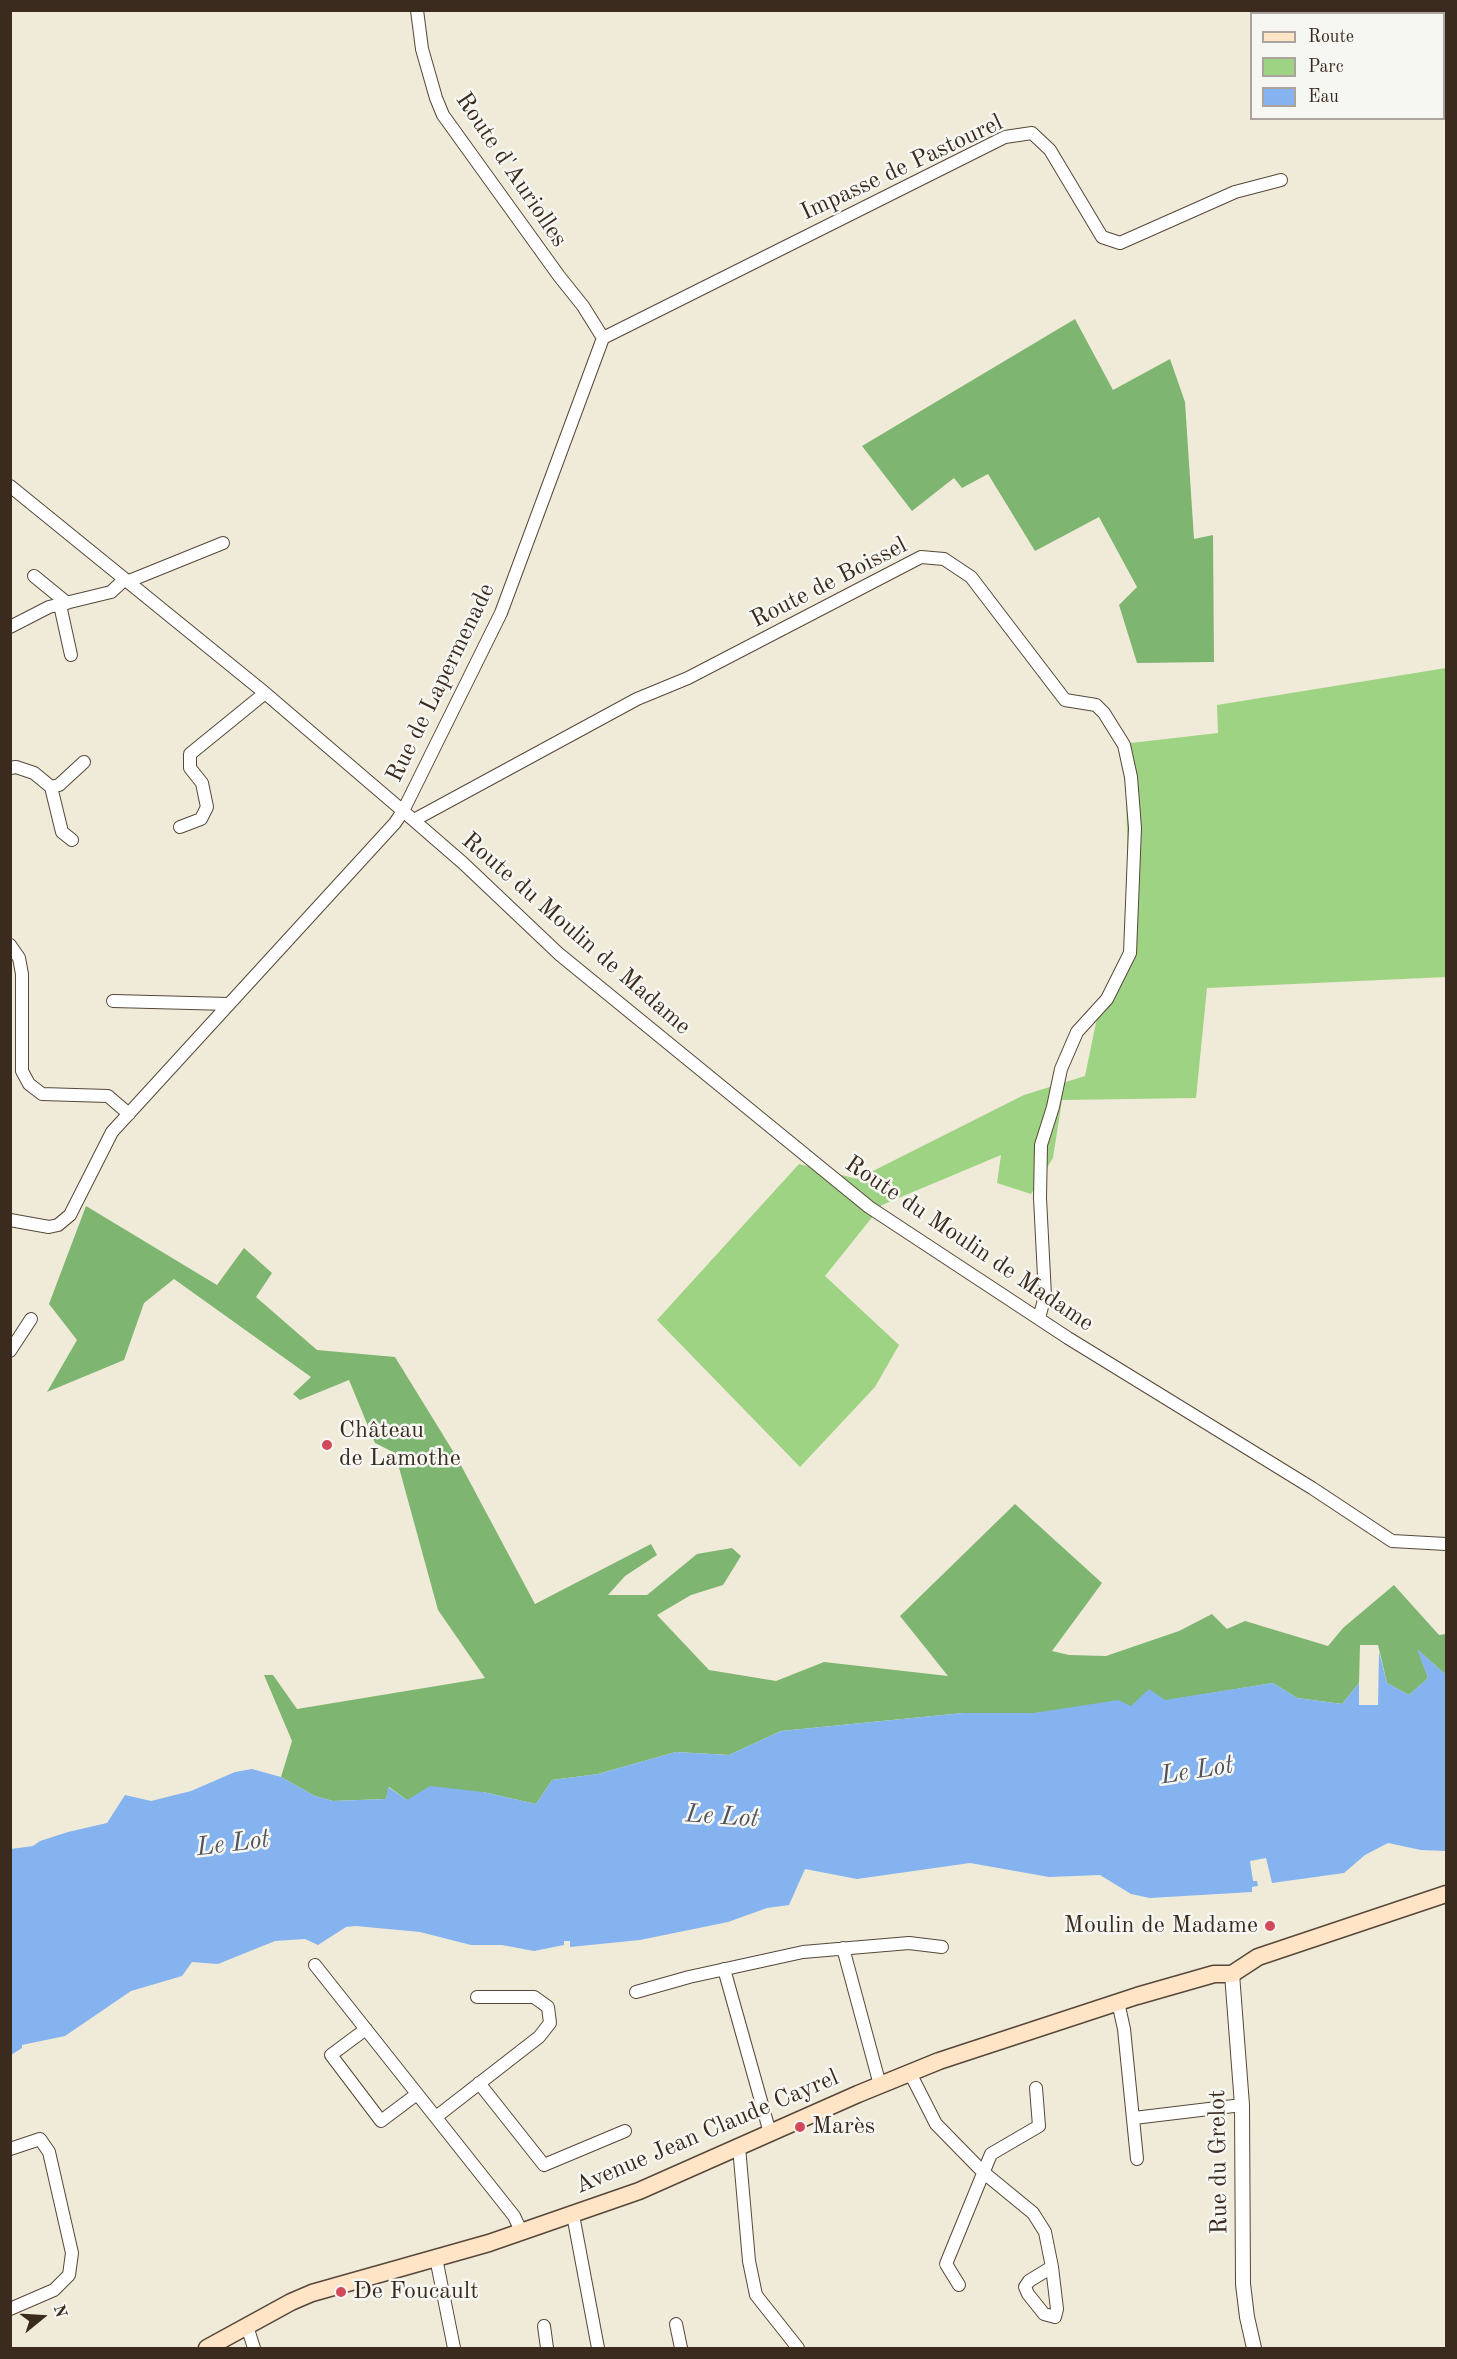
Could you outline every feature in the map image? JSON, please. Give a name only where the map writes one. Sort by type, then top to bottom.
[{"type":"main road","points":[[1232,1974],[1258,1957],[1446,1894]]},
{"type":"main road","name":"Avenue Jean Claude Cayrel","points":[[207,2349],[291,2302],[312,2293],[436,2258],[573,2215],[639,2191],[880,2085],[959,2055],[1118,2002],[1214,1974],[1232,1974]]},
{"type":"street","name":"Route d'Auriolles","points":[[417,10],[422,49],[436,98],[444,115],[583,306],[603,338]]},
{"type":"street","name":"Impasse de Pastourel","points":[[603,338],[1005,137],[1032,133],[1050,150],[1102,237],[1120,243],[1235,192],[1281,180]]},
{"type":"street","name":"Rue de Lapermenade","points":[[10,486],[265,693],[403,811],[501,613],[603,338]]},
{"type":"street","points":[[10,627],[49,607],[111,592],[127,580],[223,543]]},
{"type":"street","name":"Route de Boissel","points":[[414,820],[637,699],[688,678],[921,557],[944,559],[971,577],[1065,700],[1096,705],[1104,713],[1124,745],[1131,777],[1135,828],[1130,953],[1107,999],[1077,1032],[1061,1069],[1053,1107],[1041,1146],[1040,1198],[1045,1296],[1039,1318]]},
{"type":"street","points":[[34,576],[64,604],[71,655]]},
{"type":"street","points":[[180,826],[201,819],[207,807],[202,783],[190,768],[190,754],[265,693]]},
{"type":"street","points":[[51,787],[59,785],[84,762]]},
{"type":"street","points":[[10,768],[16,767],[34,773],[51,787],[62,832],[72,840]]},
{"type":"street","name":"Route du Moulin de Madame","points":[[403,811],[463,863],[559,954],[869,1207],[1039,1318],[1392,1541],[1446,1544]]},
{"type":"street","points":[[10,1220],[49,1227],[58,1225],[70,1215],[112,1132],[403,811]]},
{"type":"street","points":[[10,945],[19,958],[22,974],[22,1071],[29,1084],[42,1094],[108,1096],[129,1114]]},
{"type":"street","points":[[112,1001],[229,1004]]},
{"type":"street","points":[[10,1351],[31,1319]]},
{"type":"street","points":[[636,1992],[724,1969],[803,1952],[909,1943],[942,1947]]},
{"type":"street","points":[[843,1948],[880,2085]]},
{"type":"street","points":[[315,1965],[514,2216],[521,2231]]},
{"type":"street","points":[[724,1969],[770,2133]]},
{"type":"street","name":"Rue du Grelot","points":[[1232,1974],[1242,2105],[1243,2284],[1254,2349]]},
{"type":"street","points":[[436,2117],[539,2037],[550,2023],[548,2007],[534,1997],[477,1996]]},
{"type":"street","points":[[1118,2002],[1124,2029],[1137,2159]]},
{"type":"street","points":[[366,2029],[331,2055],[381,2121],[417,2094]]},
{"type":"street","points":[[910,2073],[936,2124],[983,2172],[1033,2213],[1045,2232],[1053,2267]]},
{"type":"street","points":[[479,2083],[544,2165],[625,2131]]},
{"type":"street","points":[[959,2284],[946,2264],[991,2154],[1039,2126],[1036,2088]]},
{"type":"street","points":[[1134,2118],[1242,2105]]},
{"type":"street","points":[[10,2309],[54,2290],[69,2275],[72,2253],[49,2152],[40,2139],[11,2149]]},
{"type":"street","points":[[739,2147],[749,2261],[756,2295],[798,2349]]},
{"type":"street","points":[[573,2215],[598,2349]]},
{"type":"street","points":[[436,2258],[454,2349]]},
{"type":"street","points":[[676,2324],[681,2349]]},
{"type":"street","points":[[247,2326],[254,2349]]},
{"type":"street","points":[[544,2326],[548,2349]]},
{"type":"green space","points":[[1075,319],[1113,390],[1170,359],[1185,402],[1194,539],[1213,535],[1214,662],[1137,663],[1119,605],[1137,587],[1099,517],[1035,551],[988,474],[962,488],[954,478],[912,511],[862,446]]},
{"type":"green space","points":[[1446,668],[1446,977],[1207,988],[1196,1098],[1062,1100],[1053,1158],[1031,1194],[997,1183],[1001,1155],[882,1205],[825,1276],[899,1345],[875,1387],[800,1467],[657,1320],[799,1164],[857,1179],[1024,1095],[1085,1076],[1099,1008],[1130,960],[1126,790],[1122,744],[1218,733],[1217,705]]},
{"type":"green space","points":[[86,1206],[217,1285],[244,1248],[272,1273],[256,1297],[317,1350],[395,1357],[456,1456],[535,1604],[651,1544],[657,1555],[625,1576],[608,1595],[647,1595],[697,1554],[732,1548],[741,1556],[723,1585],[691,1595],[657,1615],[709,1670],[776,1681],[824,1662],[948,1676],[900,1616],[1015,1504],[1102,1583],[1052,1651],[1069,1655],[1106,1656],[1179,1631],[1212,1614],[1227,1629],[1245,1621],[1328,1646],[1343,1628],[1394,1585],[1439,1635],[1446,1634],[1446,1675],[1418,1650],[1428,1678],[1409,1695],[1387,1683],[1378,1645],[1360,1645],[1359,1683],[1342,1704],[1297,1698],[1273,1683],[1131,1706],[1034,1713],[963,1713],[781,1731],[729,1755],[676,1752],[598,1774],[552,1780],[536,1804],[483,1792],[407,1800],[389,1787],[386,1799],[333,1801],[315,1796],[281,1777],[292,1741],[264,1675],[273,1675],[297,1709],[485,1678],[438,1610],[395,1453],[375,1443],[349,1380],[300,1400],[293,1394],[311,1377],[174,1279],[144,1303],[124,1360],[47,1392],[77,1340],[49,1304]]},
{"type":"water","name":"Le Lot","points":[[1417,1649],[1446,1675],[1446,1851],[1421,1850],[1388,1843],[1365,1855],[1344,1873],[1272,1883],[1266,1858],[1250,1861],[1253,1881],[1257,1881],[1258,1886],[1252,1887],[1252,1892],[1150,1898],[1131,1894],[1100,1875],[1049,1877],[970,1863],[857,1879],[805,1869],[789,1905],[767,1908],[728,1922],[640,1940],[570,1947],[570,1941],[564,1941],[564,1945],[534,1951],[502,1945],[471,1945],[420,1932],[346,1927],[318,1945],[305,1939],[275,1941],[218,1964],[192,1962],[182,1976],[131,1991],[65,2036],[22,2045],[22,2048],[11,2055],[11,1849],[33,1846],[40,1841],[68,1832],[107,1823],[125,1795],[151,1801],[191,1791],[235,1772],[252,1769],[281,1777],[315,1796],[333,1801],[386,1799],[388,1787],[407,1800],[430,1786],[483,1792],[536,1804],[552,1780],[598,1774],[676,1752],[729,1755],[781,1731],[963,1713],[1034,1713],[1118,1700],[1131,1706],[1149,1689],[1165,1700],[1273,1683],[1297,1698],[1342,1704],[1359,1683],[1359,1705],[1378,1705],[1379,1652],[1387,1683],[1409,1695],[1428,1678]]},
{"type":"place","name":"Château de Lamothe","points":[[327,1445]]},
{"type":"place","name":"Moulin de Madame","points":[[1270,1926]]},
{"type":"place","name":"Marès","points":[[800,2127]]},
{"type":"place","name":"De Foucault","points":[[341,2292]]}]
